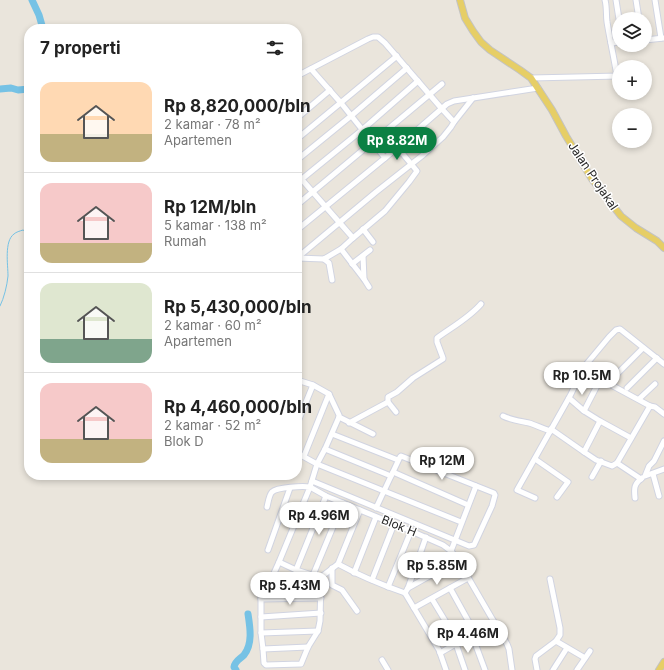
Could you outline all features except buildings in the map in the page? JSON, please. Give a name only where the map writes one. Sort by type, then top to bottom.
[{"type":"main road","name":"Jalan Projakal","points":[[460,0],[465,18],[481,42],[490,50],[531,78],[552,110],[592,179],[609,202],[621,216],[636,228],[657,241],[664,248]]},
{"type":"main road","points":[[659,670],[664,662]]},
{"type":"street","points":[[605,0],[615,60]]},
{"type":"street","points":[[616,0],[618,12]]},
{"type":"street","points":[[636,0],[638,12]]},
{"type":"street","points":[[652,39],[663,38],[655,0]]},
{"type":"street","points":[[302,74],[373,37],[378,37],[397,56],[454,122]]},
{"type":"street","points":[[302,136],[397,56]]},
{"type":"street","points":[[302,156],[407,68]]},
{"type":"street","points":[[312,69],[385,158]]},
{"type":"street","points":[[531,78],[612,76]]},
{"type":"street","points":[[353,238],[302,180],[418,81]]},
{"type":"street","points":[[302,201],[442,84]]},
{"type":"street","points":[[302,226],[385,158],[447,104],[454,101],[538,88]]},
{"type":"street","points":[[302,114],[330,90]]},
{"type":"street","points":[[302,254],[443,137],[473,98]]},
{"type":"street","points":[[302,258],[324,259],[341,249],[362,229],[385,211],[417,171],[397,147]]},
{"type":"street","points":[[362,229],[373,242]]},
{"type":"street","points":[[341,249],[369,288]]},
{"type":"street","points":[[352,264],[370,250]]},
{"type":"street","points":[[363,256],[364,279]]},
{"type":"street","points":[[324,259],[329,263],[332,280]]},
{"type":"street","points":[[396,412],[388,402],[388,397],[397,392],[413,378],[443,359],[437,338],[476,310],[481,304]]},
{"type":"street","points":[[535,498],[517,490],[569,398],[584,367],[609,337],[618,329],[664,364]]},
{"type":"street","points":[[611,380],[643,348]]},
{"type":"street","points":[[627,388],[657,358]]},
{"type":"street","points":[[584,367],[613,386],[650,406],[655,407],[664,414]]},
{"type":"street","points":[[584,411],[601,378]]},
{"type":"street","points":[[270,582],[310,487],[317,464],[339,417],[338,411],[329,394],[302,382]]},
{"type":"street","points":[[639,399],[655,384]]},
{"type":"street","points":[[302,411],[312,385]]},
{"type":"street","points":[[329,394],[304,456],[317,464],[461,522]]},
{"type":"street","points":[[569,398],[584,411],[631,438]]},
{"type":"street","points":[[349,423],[388,402]]},
{"type":"street","points":[[616,464],[650,406]]},
{"type":"street","points":[[503,416],[551,430],[596,460],[612,466],[616,464],[643,478]]},
{"type":"street","points":[[339,417],[373,434]]},
{"type":"street","points":[[584,452],[600,421]]},
{"type":"street","points":[[332,434],[398,460]]},
{"type":"street","points":[[643,478],[664,441]]},
{"type":"street","points":[[325,449],[468,505]]},
{"type":"street","points":[[312,481],[376,508],[455,541],[469,546],[474,545],[492,506],[495,495],[494,493],[403,456],[398,460],[376,508]]},
{"type":"street","points":[[535,459],[568,482],[557,497]]},
{"type":"street","points":[[592,477],[600,461]]},
{"type":"street","points":[[635,498],[634,488],[638,481],[664,470]]},
{"type":"street","points":[[653,474],[659,496]]},
{"type":"street","points":[[451,551],[476,486]]},
{"type":"street","points":[[267,507],[272,492],[279,488],[310,487]]},
{"type":"street","name":"Blok H","points":[[310,487],[326,496],[411,530],[443,545],[451,551],[458,560],[507,644],[512,670]]},
{"type":"street","points":[[268,550],[290,488]]},
{"type":"street","points":[[296,570],[326,496]]},
{"type":"street","points":[[317,576],[321,598],[320,621],[318,631],[308,647],[301,664],[266,665],[264,663],[261,633],[260,585],[263,582],[313,580],[317,576],[343,503]]},
{"type":"street","points":[[279,562],[296,570],[317,576],[325,574],[338,564],[360,510]]},
{"type":"street","points":[[354,573],[376,517]]},
{"type":"street","points":[[372,580],[394,524]]},
{"type":"street","points":[[388,587],[411,530]]},
{"type":"street","points":[[405,593],[426,537]]},
{"type":"street","points":[[408,588],[458,560]]},
{"type":"street","points":[[338,564],[354,573],[405,593],[428,630],[440,653],[446,670]]},
{"type":"street","points":[[332,568],[332,585],[342,590],[358,611]]},
{"type":"street","points":[[414,608],[468,578]]},
{"type":"street","points":[[537,670],[535,659],[536,656],[556,641],[560,635],[560,628],[550,579]]},
{"type":"street","points":[[450,588],[473,634],[485,670]]},
{"type":"street","points":[[261,599],[321,598]]},
{"type":"street","points":[[432,599],[457,643],[465,670]]},
{"type":"street","points":[[261,616],[321,613]]},
{"type":"street","points":[[440,653],[494,622]]},
{"type":"street","points":[[261,633],[318,631]]},
{"type":"street","points":[[556,641],[585,658]]},
{"type":"street","points":[[263,649],[308,647]]},
{"type":"street","points":[[553,670],[568,648]]},
{"type":"street","points":[[577,670],[590,651]]},
{"type":"street","points":[[382,660],[388,670]]},
{"type":"waterway","points":[[32,0],[42,24]]},
{"type":"waterway","points":[[0,89],[11,88],[18,90],[24,89]]},
{"type":"waterway","points":[[0,306],[8,280],[7,254],[9,242],[14,234],[24,230]]},
{"type":"waterway","points":[[236,670],[234,667],[235,663],[244,655],[249,646],[250,635],[248,614]]}]
